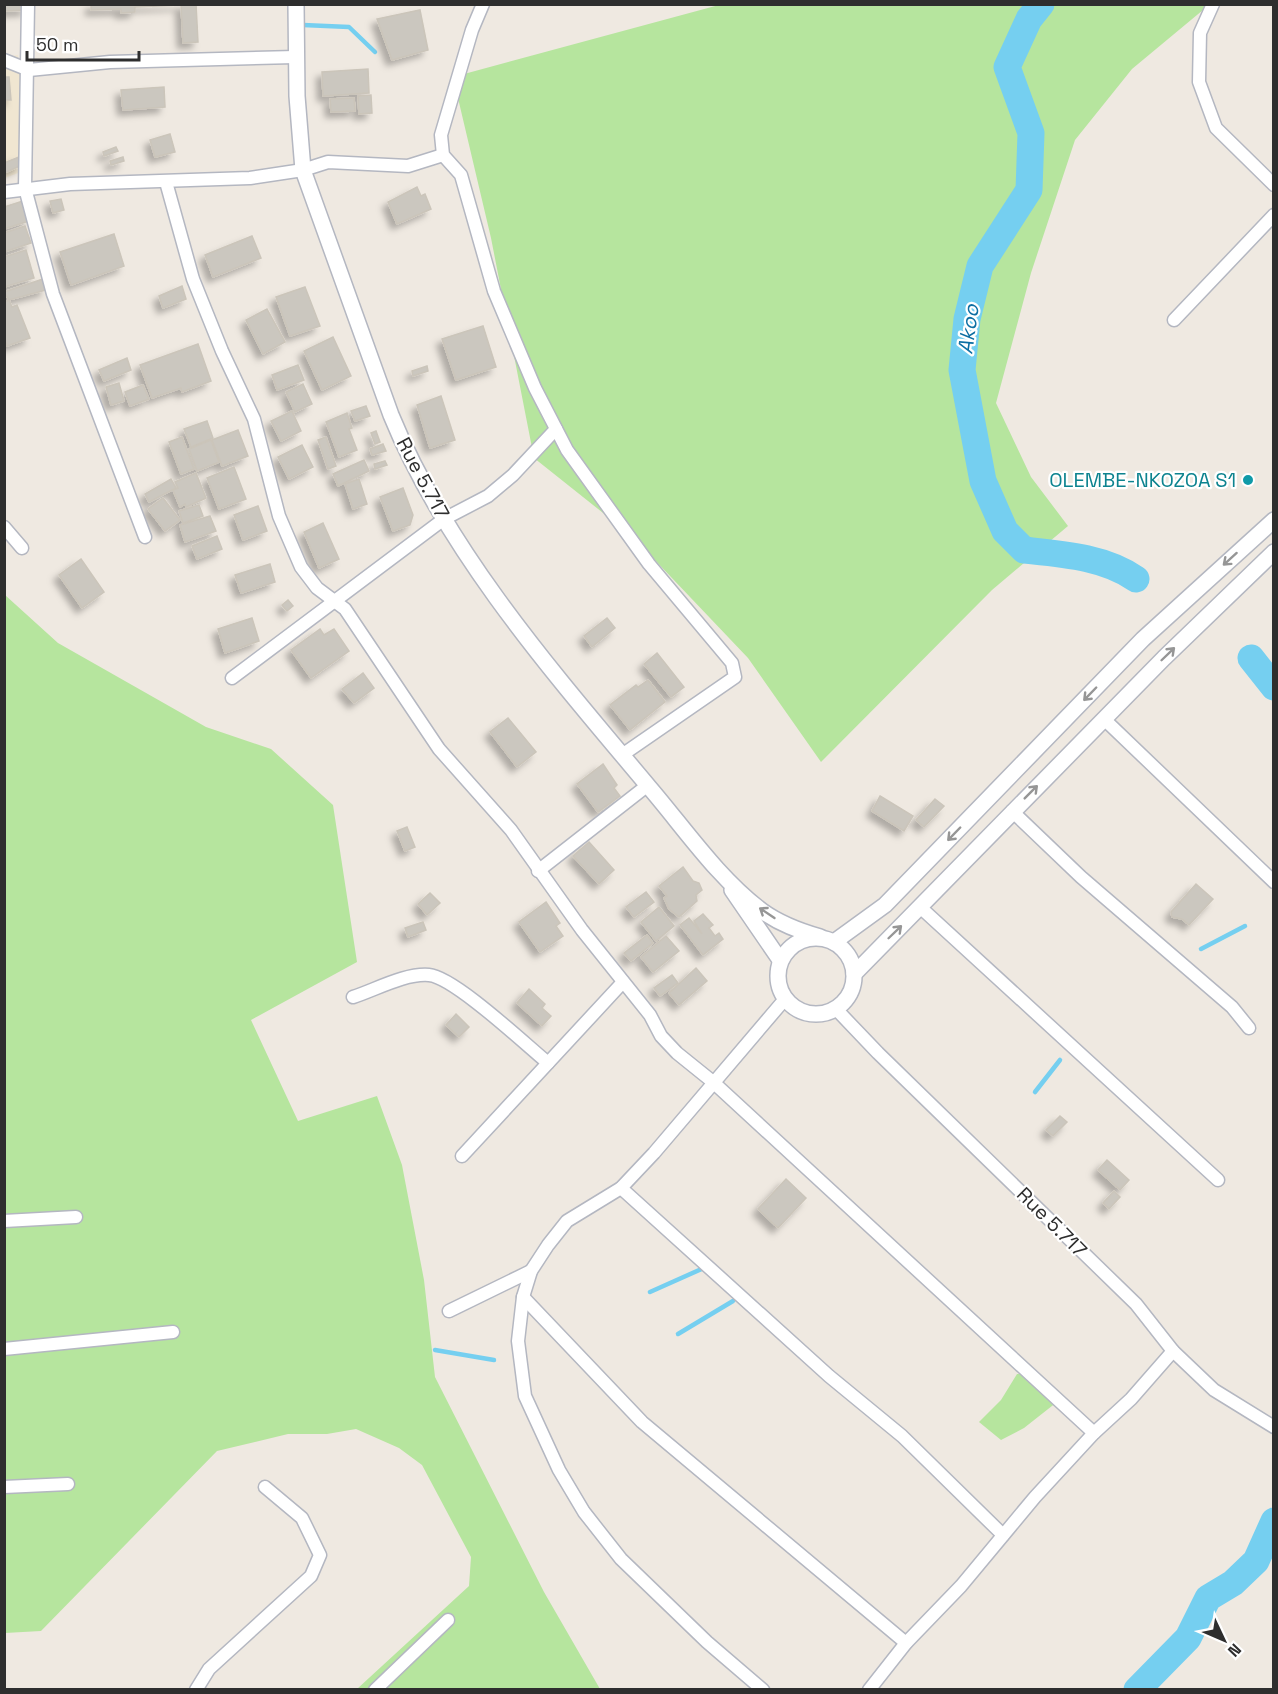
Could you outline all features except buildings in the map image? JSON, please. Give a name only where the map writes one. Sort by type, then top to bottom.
[{"type":"street","points":[[28,4],[27,66],[29,70],[25,188],[53,294],[145,537]]},
{"type":"street","name":"Rue 5.717","points":[[296,4],[296,57],[303,170],[391,415],[406,450],[444,519],[560,684],[723,874],[762,911],[788,927],[827,940]]},
{"type":"street","points":[[483,4],[447,106],[441,135],[443,155],[461,175],[494,291],[535,388],[567,450],[649,564],[732,663],[735,677],[622,755]]},
{"type":"street","points":[[1213,4],[1200,33],[1198,82],[1216,128],[1274,185]]},
{"type":"street","points":[[4,60],[29,70],[110,62],[296,57]]},
{"type":"street","points":[[4,192],[25,188],[250,178],[303,170],[328,162],[408,166],[443,155]]},
{"type":"street","points":[[166,182],[193,279],[222,351],[254,419],[279,516],[301,567],[317,588],[345,609],[438,749],[511,830],[538,871],[650,1015],[661,1036],[1094,1433]]},
{"type":"street","points":[[1174,320],[1274,215]]},
{"type":"street","points":[[232,678],[444,519],[488,496],[513,475],[556,429]]},
{"type":"street","points":[[827,940],[848,955],[854,974],[850,994],[836,1009],[825,1013],[803,1012],[785,999],[777,981],[780,960],[796,942],[827,940],[885,904],[1143,639],[1274,520]]},
{"type":"street","points":[[4,527],[22,548]]},
{"type":"street","points":[[854,974],[1012,811],[1274,552]]},
{"type":"street","points":[[1104,719],[1274,882]]},
{"type":"street","points":[[538,871],[648,785]]},
{"type":"street","points":[[1012,811],[1081,877],[1232,1007],[1249,1028]]},
{"type":"street","name":"Rue 5.717","points":[[723,874],[742,906],[780,960]]},
{"type":"street","points":[[920,907],[1218,1180]]},
{"type":"street","points":[[353,998],[404,980],[429,975],[450,982],[548,1063]]},
{"type":"street","points":[[462,1156],[623,982]]},
{"type":"street","points":[[763,1689],[707,1642],[621,1559],[584,1512],[559,1470],[525,1396],[518,1341],[523,1297],[531,1271],[567,1221],[621,1188],[654,1153],[785,999]]},
{"type":"street","name":"Rue 5.717","points":[[836,1009],[878,1053],[1136,1304],[1173,1351],[1214,1390],[1274,1427]]},
{"type":"street","points":[[621,1188],[829,1376],[902,1436],[1003,1535]]},
{"type":"street","points":[[4,1221],[76,1217]]},
{"type":"street","points":[[449,1311],[531,1271]]},
{"type":"street","points":[[523,1297],[642,1422],[906,1643]]},
{"type":"street","points":[[4,1349],[173,1332]]},
{"type":"street","points":[[869,1689],[906,1643],[961,1586],[1094,1433],[1131,1399],[1173,1351]]},
{"type":"street","points":[[4,1487],[68,1484]]},
{"type":"street","points":[[196,1689],[209,1669],[311,1576],[320,1555],[302,1518],[264,1487]]},
{"type":"street","points":[[375,1689],[448,1620]]},
{"type":"shaded area","points":[[18,55],[31,168],[5,178],[5,57]]},
{"type":"green space","points":[[719,5],[1209,5],[1132,69],[1075,140],[1031,273],[996,403],[1031,477],[1068,526],[992,590],[821,762],[748,658],[632,536],[534,458],[491,238],[453,77]]},
{"type":"green space","points":[[5,595],[58,643],[206,727],[271,749],[333,805],[357,962],[251,1020],[298,1121],[377,1096],[402,1165],[424,1280],[435,1377],[544,1592],[600,1689],[357,1689],[469,1586],[471,1557],[422,1465],[399,1448],[356,1429],[327,1434],[288,1434],[217,1451],[41,1631],[5,1633]]},
{"type":"green space","points":[[1017,1374],[1024,1374],[1057,1402],[1024,1428],[1001,1440],[979,1422],[1001,1400]]},
{"type":"waterway","name":"Akoo","points":[[1041,4],[1029,19],[1007,67],[1031,133],[1029,190],[980,266],[967,319],[962,370],[983,481],[1005,531],[1024,550],[1097,561],[1136,579]]},
{"type":"waterway","points":[[303,25],[349,27],[375,52]]},
{"type":"waterway","name":"Akoo","points":[[1251,658],[1274,687]]},
{"type":"waterway","points":[[1201,949],[1245,926]]},
{"type":"waterway","points":[[1035,1092],[1060,1060]]},
{"type":"waterway","points":[[650,1292],[706,1267]]},
{"type":"waterway","points":[[678,1334],[733,1301]]},
{"type":"waterway","points":[[435,1350],[494,1360]]},
{"type":"waterway","name":"Akoo","points":[[1137,1690],[1188,1638],[1208,1598],[1233,1583],[1256,1561],[1274,1521]]},
{"type":"place","name":"OLEMBE-NKOZOA S1","points":[[1248,480]]}]
